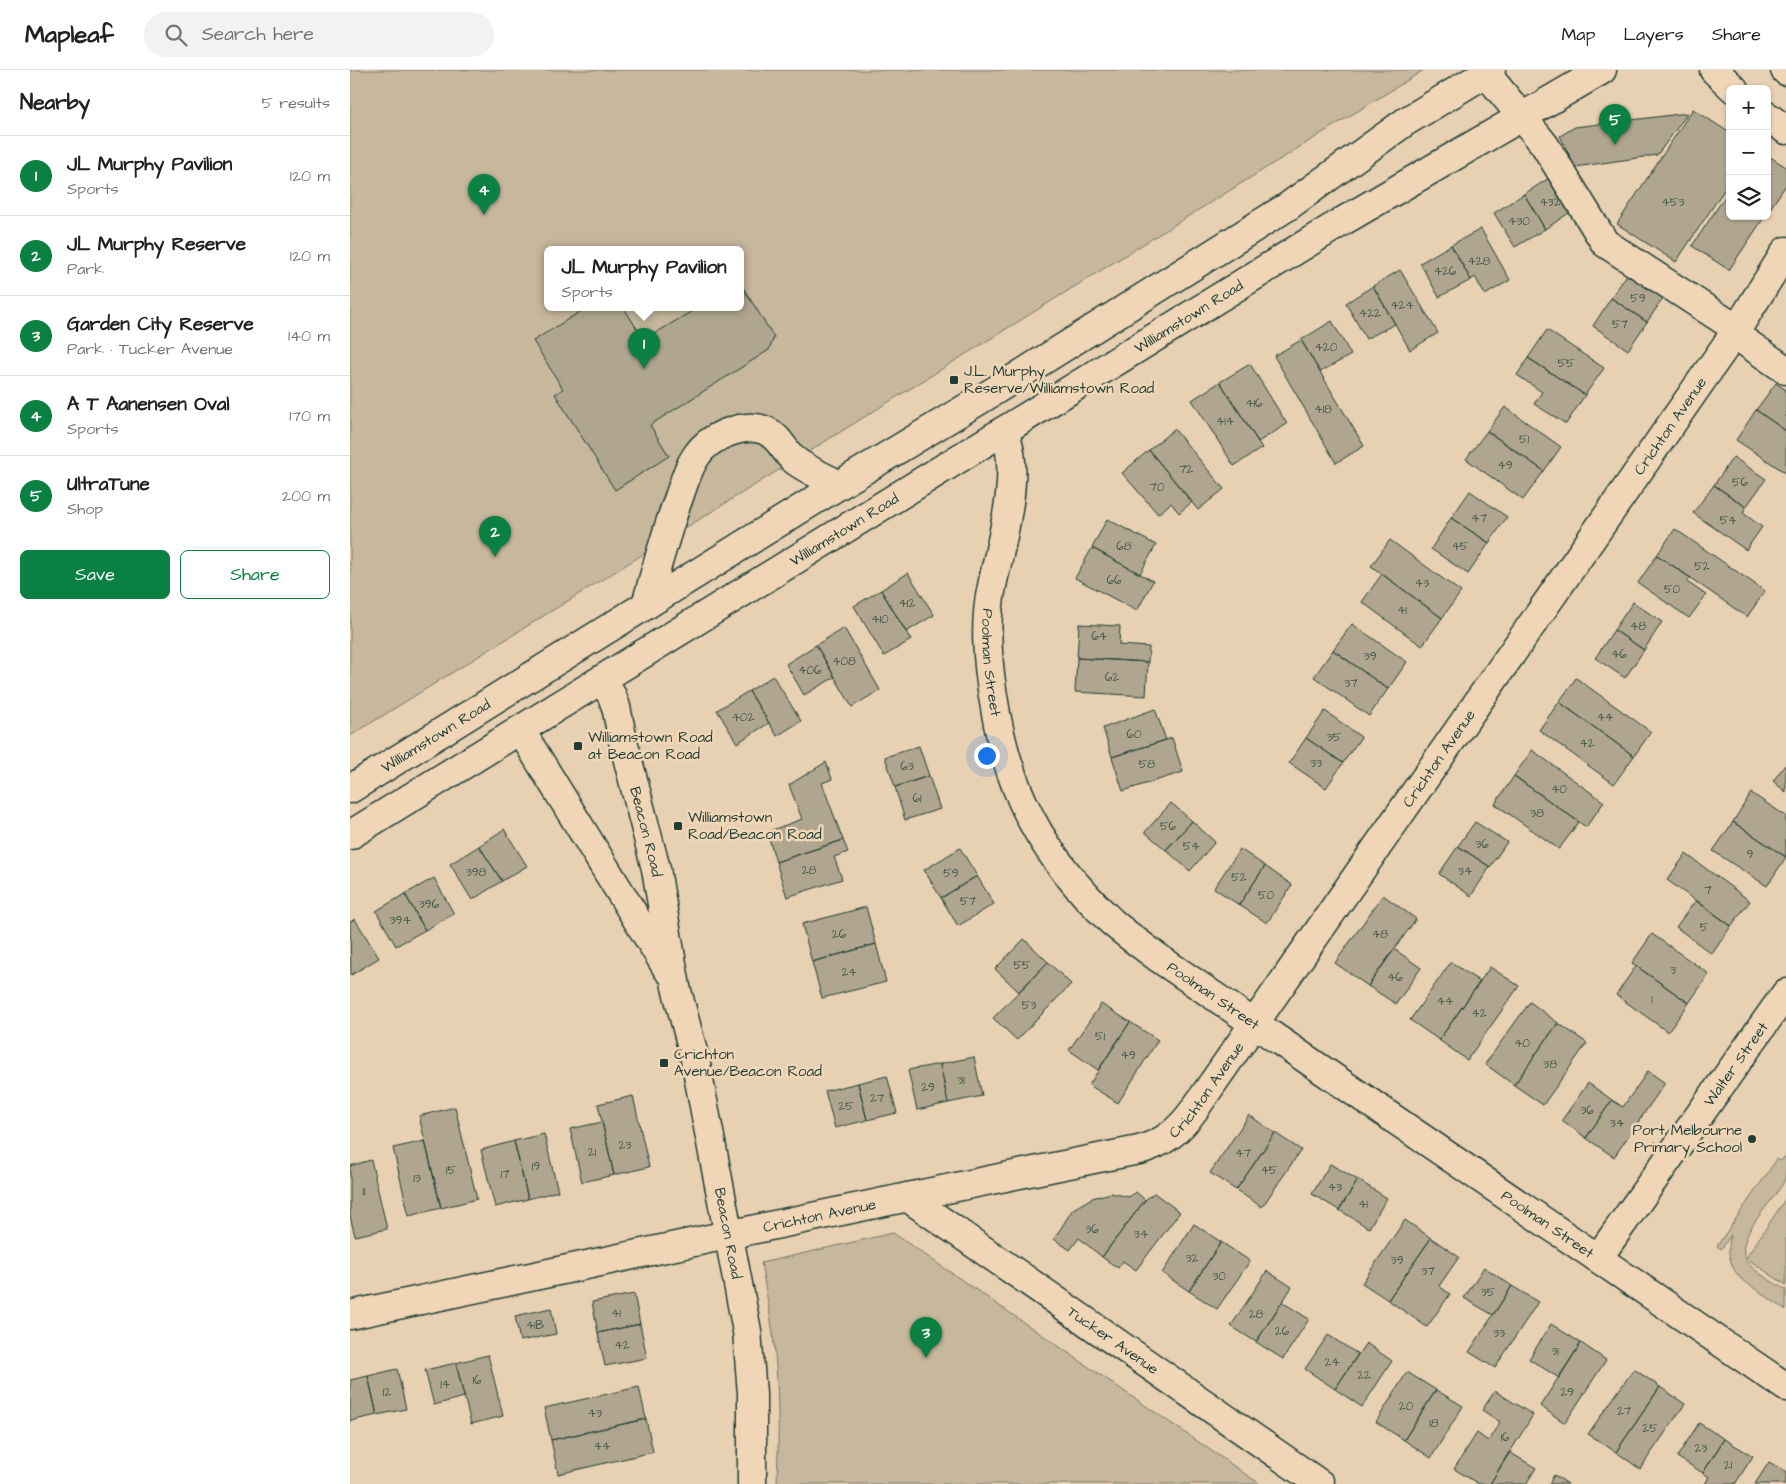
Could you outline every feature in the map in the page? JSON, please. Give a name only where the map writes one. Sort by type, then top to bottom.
[{"type":"street","name":"Williamstown Road","points":[[350,835],[1344,221],[1520,116],[1602,70]]},
{"type":"street","points":[[1714,70],[1730,85]]},
{"type":"street","name":"Williamstown Road","points":[[350,789],[983,398],[1294,203],[1405,122],[1488,71]]},
{"type":"street","points":[[1488,71],[1520,116],[1544,144],[1605,244],[1735,331],[1786,370]]},
{"type":"street","points":[[1771,119],[1786,130]]},
{"type":"street","name":"Crichton Avenue","points":[[350,1315],[789,1221],[1153,1146],[1164,1141],[1182,1126],[1254,1024],[1735,331],[1786,251]]},
{"type":"street","name":"Poolman Street","points":[[983,398],[1010,444],[1011,479],[1006,520],[991,589],[987,622],[988,664],[1003,749],[1013,781],[1031,822],[1081,891],[1114,923],[1160,959],[1786,1387]]},
{"type":"street","points":[[646,606],[667,529],[686,476],[697,454],[710,442],[731,432],[743,429],[752,428],[767,431],[779,440],[794,459],[840,485]]},
{"type":"street","points":[[521,731],[524,681],[602,680]]},
{"type":"street","name":"Beacon Road","points":[[602,680],[612,696],[616,708],[656,869],[676,987],[693,1050],[747,1331],[752,1394],[752,1484]]},
{"type":"street","name":"Beacon Road","points":[[521,731],[666,965],[676,987]]},
{"type":"street","name":"Walter Street","points":[[1598,1258],[1786,993]]},
{"type":"street","name":"Tucker Avenue","points":[[907,1197],[1320,1484]]},
{"type":"shaded area","points":[[350,70],[1424,70],[350,736]]},
{"type":"shaded area","points":[[1786,1156],[1785,1179],[1749,1232],[1744,1243],[1744,1253],[1751,1267],[1786,1290],[1786,1310],[1742,1280],[1738,1275],[1730,1259],[1731,1235],[1721,1249],[1717,1246],[1777,1159],[1780,1161]]},
{"type":"shaded area","points":[[1786,1198],[1786,1285],[1746,1258]]},
{"type":"shaded area","points":[[893,1233],[1260,1484],[777,1484],[778,1428],[775,1353],[761,1263]]},
{"type":"building","points":[[1693,109],[1726,130],[1726,187],[1676,262],[1617,224]]},
{"type":"building","points":[[1688,113],[1657,155],[1575,167],[1560,136],[1575,127]]},
{"type":"building","points":[[1771,158],[1786,167],[1786,185],[1771,207]]},
{"type":"building","points":[[1554,175],[1575,209],[1545,229],[1524,194]]},
{"type":"building","points":[[1524,194],[1545,229],[1515,247],[1494,213]]},
{"type":"building","points":[[1726,195],[1726,220],[1762,220],[1729,270],[1692,246]]},
{"type":"building","points":[[1481,229],[1510,280],[1485,295],[1475,277],[1471,280],[1451,245]]},
{"type":"building","points":[[1451,245],[1471,280],[1439,297],[1420,263]]},
{"type":"building","points":[[1400,270],[1438,333],[1410,350],[1373,286]]},
{"type":"building","points":[[1628,273],[1664,297],[1647,322],[1611,298]]},
{"type":"building","points":[[1373,286],[1395,324],[1366,339],[1346,303]]},
{"type":"building","points":[[744,289],[774,337],[769,350],[650,425],[669,456],[615,490],[555,394],[563,389],[533,341],[581,311],[626,311],[644,340],[692,311],[744,311]]},
{"type":"building","points":[[1611,298],[1647,322],[1628,350],[1593,326]]},
{"type":"building","points":[[1332,321],[1351,355],[1320,372],[1301,340]]},
{"type":"building","points":[[1547,330],[1604,368],[1585,395],[1528,358]]},
{"type":"building","points":[[1301,340],[1364,446],[1336,463],[1274,356]]},
{"type":"building","points":[[1528,358],[1585,395],[1566,424],[1534,404],[1542,392],[1517,375]]},
{"type":"building","points":[[1250,364],[1287,424],[1258,442],[1220,382]]},
{"type":"building","points":[[1220,382],[1262,448],[1234,466],[1192,400]]},
{"type":"building","points":[[1776,383],[1786,390],[1786,431],[1756,410]]},
{"type":"building","points":[[1505,407],[1561,447],[1544,471],[1487,431]]},
{"type":"building","points":[[1756,410],[1786,431],[1786,473],[1736,440]]},
{"type":"building","points":[[1174,429],[1224,489],[1198,510],[1149,450]]},
{"type":"building","points":[[1487,431],[1544,471],[1523,500],[1466,459]]},
{"type":"building","points":[[1149,450],[1192,502],[1179,513],[1171,503],[1158,514],[1122,473]]},
{"type":"building","points":[[1733,457],[1766,479],[1746,507],[1714,485]]},
{"type":"building","points":[[1714,485],[1746,507],[1743,513],[1762,527],[1746,550],[1693,513]]},
{"type":"building","points":[[1470,491],[1507,517],[1489,543],[1451,518]]},
{"type":"building","points":[[1451,518],[1489,543],[1468,574],[1431,549]]},
{"type":"building","points":[[1107,519],[1156,545],[1140,574],[1092,548]]},
{"type":"building","points":[[1675,529],[1765,591],[1747,617],[1657,555]]},
{"type":"building","points":[[1390,540],[1461,592],[1442,618],[1371,566]]},
{"type":"building","points":[[1092,548],[1153,581],[1137,611],[1075,578]]},
{"type":"building","points":[[1657,555],[1691,578],[1687,582],[1706,595],[1689,618],[1638,583]]},
{"type":"building","points":[[908,573],[934,615],[906,632],[881,590]]},
{"type":"building","points":[[1382,574],[1442,618],[1422,646],[1362,602]]},
{"type":"building","points":[[881,590],[911,640],[884,656],[854,606]]},
{"type":"building","points":[[1633,602],[1662,622],[1644,650],[1614,630]]},
{"type":"building","points":[[1079,624],[1120,626],[1119,645],[1149,647],[1148,662],[1077,658]]},
{"type":"building","points":[[1352,624],[1407,662],[1388,689],[1333,650]]},
{"type":"building","points":[[844,628],[880,690],[852,707],[816,645]]},
{"type":"building","points":[[1614,630],[1644,650],[1625,678],[1595,658]]},
{"type":"building","points":[[816,645],[835,677],[804,695],[786,664]]},
{"type":"building","points":[[1333,650],[1388,689],[1369,716],[1314,677]]},
{"type":"building","points":[[1077,658],[1148,662],[1146,696],[1075,692]]},
{"type":"building","points":[[773,676],[801,721],[777,736],[749,691]]},
{"type":"building","points":[[1576,678],[1651,732],[1634,756],[1559,702]]},
{"type":"building","points":[[749,691],[769,723],[737,743],[717,710]]},
{"type":"building","points":[[1559,702],[1634,756],[1614,784],[1539,730]]},
{"type":"building","points":[[1155,709],[1166,740],[1112,757],[1103,728]]},
{"type":"building","points":[[1325,711],[1361,737],[1343,763],[1306,738]]},
{"type":"building","points":[[1172,738],[1183,772],[1123,791],[1112,757]]},
{"type":"building","points":[[1306,738],[1343,763],[1326,788],[1289,763]]},
{"type":"building","points":[[919,746],[929,776],[895,787],[885,757]]},
{"type":"building","points":[[1532,750],[1604,802],[1586,827],[1514,776]]},
{"type":"building","points":[[826,762],[832,779],[822,783],[843,840],[776,862],[767,832],[802,819],[789,785]]},
{"type":"building","points":[[1786,764],[1786,792],[1773,781]]},
{"type":"building","points":[[929,776],[940,809],[905,820],[895,787]]},
{"type":"building","points":[[1514,776],[1579,822],[1559,849],[1495,804]]},
{"type":"building","points":[[1751,793],[1786,816],[1786,857],[1733,822]]},
{"type":"building","points":[[1171,803],[1192,821],[1166,850],[1145,832]]},
{"type":"building","points":[[1192,821],[1215,842],[1190,871],[1166,850]]},
{"type":"building","points":[[1475,822],[1507,842],[1490,867],[1458,846]]},
{"type":"building","points":[[1733,822],[1786,857],[1767,886],[1713,851]]},
{"type":"building","points":[[504,829],[527,866],[502,881],[479,846]]},
{"type":"building","points":[[843,840],[848,852],[834,857],[842,879],[787,897],[776,862]]},
{"type":"building","points":[[479,846],[502,881],[472,900],[450,864]]},
{"type":"building","points":[[1458,846],[1490,867],[1471,896],[1439,874]]},
{"type":"building","points":[[960,848],[977,876],[941,898],[924,870]]},
{"type":"building","points":[[1240,849],[1265,866],[1239,905],[1214,888]]},
{"type":"building","points":[[1686,854],[1750,901],[1731,926],[1667,880]]},
{"type":"building","points":[[1265,866],[1292,885],[1267,923],[1239,905]]},
{"type":"building","points":[[977,876],[994,904],[958,926],[941,898]]},
{"type":"building","points":[[434,878],[454,914],[425,930],[405,894]]},
{"type":"building","points":[[405,894],[425,930],[396,946],[376,911]]},
{"type":"building","points":[[1383,895],[1416,919],[1368,986],[1335,963]]},
{"type":"building","points":[[1696,900],[1731,926],[1712,954],[1676,927]]},
{"type":"building","points":[[866,907],[876,944],[812,962],[802,924]]},
{"type":"building","points":[[355,919],[379,958],[351,975],[350,922]]},
{"type":"building","points":[[1652,934],[1709,974],[1689,1003],[1632,963]]},
{"type":"building","points":[[1024,939],[1048,962],[1019,992],[995,969]]},
{"type":"building","points":[[876,944],[886,982],[822,998],[812,962]]},
{"type":"building","points":[[1394,949],[1421,968],[1396,1004],[1368,986]]},
{"type":"building","points":[[1048,962],[1071,984],[1017,1040],[993,1018]]},
{"type":"building","points":[[1451,962],[1480,982],[1439,1040],[1410,1020]]},
{"type":"building","points":[[1636,966],[1689,1003],[1668,1032],[1616,995]]},
{"type":"building","points":[[1490,967],[1519,986],[1467,1060],[1439,1040]]},
{"type":"building","points":[[1530,1002],[1558,1023],[1514,1085],[1485,1064]]},
{"type":"building","points":[[1101,1004],[1130,1022],[1098,1070],[1069,1050]]},
{"type":"building","points":[[1130,1022],[1158,1040],[1118,1103],[1089,1085]]},
{"type":"building","points":[[1558,1023],[1587,1043],[1543,1105],[1514,1085]]},
{"type":"building","points":[[974,1057],[982,1096],[948,1103],[940,1064]]},
{"type":"building","points":[[940,1064],[948,1103],[917,1110],[908,1070]]},
{"type":"building","points":[[1648,1071],[1665,1083],[1614,1157],[1586,1138],[1612,1100],[1623,1107]]},
{"type":"building","points":[[887,1076],[897,1113],[867,1120],[858,1083]]},
{"type":"building","points":[[858,1083],[867,1120],[835,1128],[825,1091]]},
{"type":"building","points":[[1588,1083],[1612,1100],[1586,1138],[1562,1120]]},
{"type":"building","points":[[633,1096],[649,1167],[614,1175],[598,1104]]},
{"type":"building","points":[[455,1107],[477,1199],[441,1208],[419,1116]]},
{"type":"building","points":[[1249,1115],[1275,1133],[1236,1190],[1210,1173]]},
{"type":"building","points":[[602,1122],[614,1175],[582,1182],[570,1129]]},
{"type":"building","points":[[1275,1133],[1301,1150],[1262,1207],[1236,1190]]},
{"type":"building","points":[[544,1134],[558,1191],[528,1199],[514,1141]]},
{"type":"building","points":[[425,1141],[441,1208],[409,1216],[393,1148]]},
{"type":"building","points":[[514,1141],[528,1199],[495,1207],[481,1150]]},
{"type":"building","points":[[371,1160],[387,1229],[355,1236],[350,1216],[350,1166]]},
{"type":"building","points":[[1330,1164],[1358,1180],[1339,1210],[1312,1194]]},
{"type":"building","points":[[1358,1180],[1387,1198],[1369,1228],[1339,1210]]},
{"type":"building","points":[[1136,1192],[1145,1200],[1102,1257],[1079,1238],[1070,1250],[1054,1239],[1073,1209],[1092,1198],[1111,1193],[1129,1197]]},
{"type":"building","points":[[1154,1193],[1180,1212],[1136,1270],[1123,1261],[1118,1268],[1102,1257],[1145,1200]]},
{"type":"building","points":[[1405,1220],[1431,1238],[1388,1300],[1362,1283]]},
{"type":"building","points":[[1194,1224],[1221,1242],[1189,1291],[1162,1273]]},
{"type":"building","points":[[1431,1238],[1459,1257],[1439,1286],[1450,1294],[1427,1327],[1388,1300]]},
{"type":"building","points":[[1221,1242],[1250,1261],[1217,1309],[1189,1291]]},
{"type":"building","points":[[1484,1267],[1512,1286],[1493,1315],[1464,1298]]},
{"type":"building","points":[[1267,1271],[1292,1287],[1256,1342],[1231,1326]]},
{"type":"building","points":[[1512,1286],[1538,1302],[1495,1368],[1469,1352]]},
{"type":"building","points":[[634,1294],[640,1324],[598,1333],[592,1302]]},
{"type":"building","points":[[1282,1302],[1309,1319],[1283,1359],[1256,1342]]},
{"type":"building","points":[[551,1308],[556,1334],[520,1341],[515,1316]]},
{"type":"building","points":[[640,1324],[647,1358],[605,1366],[598,1333]]},
{"type":"building","points":[[1551,1324],[1581,1343],[1559,1378],[1529,1359]]},
{"type":"building","points":[[1328,1335],[1358,1354],[1335,1389],[1305,1369]]},
{"type":"building","points":[[1366,1343],[1392,1361],[1362,1407],[1335,1389]]},
{"type":"building","points":[[1581,1343],[1606,1360],[1565,1423],[1540,1406]]},
{"type":"building","points":[[488,1355],[503,1416],[471,1424],[456,1363]]},
{"type":"building","points":[[456,1363],[464,1397],[434,1405],[425,1370]]},
{"type":"building","points":[[397,1369],[406,1409],[377,1415],[368,1376]]},
{"type":"building","points":[[1634,1369],[1660,1387],[1616,1452],[1588,1434]]},
{"type":"building","points":[[1407,1372],[1436,1390],[1404,1440],[1376,1422]]},
{"type":"building","points":[[368,1376],[377,1415],[350,1421],[350,1380]]},
{"type":"building","points":[[639,1387],[646,1419],[551,1440],[544,1408]]},
{"type":"building","points":[[1660,1387],[1685,1404],[1640,1469],[1616,1452]]},
{"type":"building","points":[[1436,1390],[1463,1406],[1431,1458],[1404,1440]]},
{"type":"building","points":[[1495,1391],[1533,1415],[1490,1484],[1479,1484],[1454,1469],[1477,1433],[1488,1441],[1500,1422],[1482,1410]]},
{"type":"building","points":[[646,1419],[653,1452],[558,1474],[551,1440]]},
{"type":"building","points":[[1699,1423],[1724,1439],[1703,1473],[1677,1457]]},
{"type":"building","points":[[1724,1439],[1753,1456],[1735,1484],[1705,1484],[1709,1477],[1703,1473]]},
{"type":"building","points":[[1509,1452],[1536,1468],[1526,1484],[1490,1484]]},
{"type":"building","points":[[1769,1462],[1786,1472],[1786,1484],[1755,1484]]},
{"type":"building","points":[[1554,1475],[1568,1484],[1549,1484]]},
{"type":"place","name":"UltraTune","points":[[1615,145]]},
{"type":"place","name":"A T Aanensen Oval","points":[[484,215]]},
{"type":"place","name":"JL Murphy Pavilion","points":[[644,369]]},
{"type":"place","name":"J.L. Murphy Reserve/Williamstown Road","points":[[954,380]]},
{"type":"place","name":"JL Murphy Reserve","points":[[495,557]]},
{"type":"place","name":"Williamstown Road at Beacon Road","points":[[578,746]]},
{"type":"place","name":"Williamstown Road/Beacon Road","points":[[678,826]]},
{"type":"place","name":"Crichton Avenue/Beacon Road","points":[[664,1063]]},
{"type":"place","name":"Port Melbourne Primary School","points":[[1752,1139]]},
{"type":"place","name":"Garden City Reserve","points":[[926,1358]]}]
